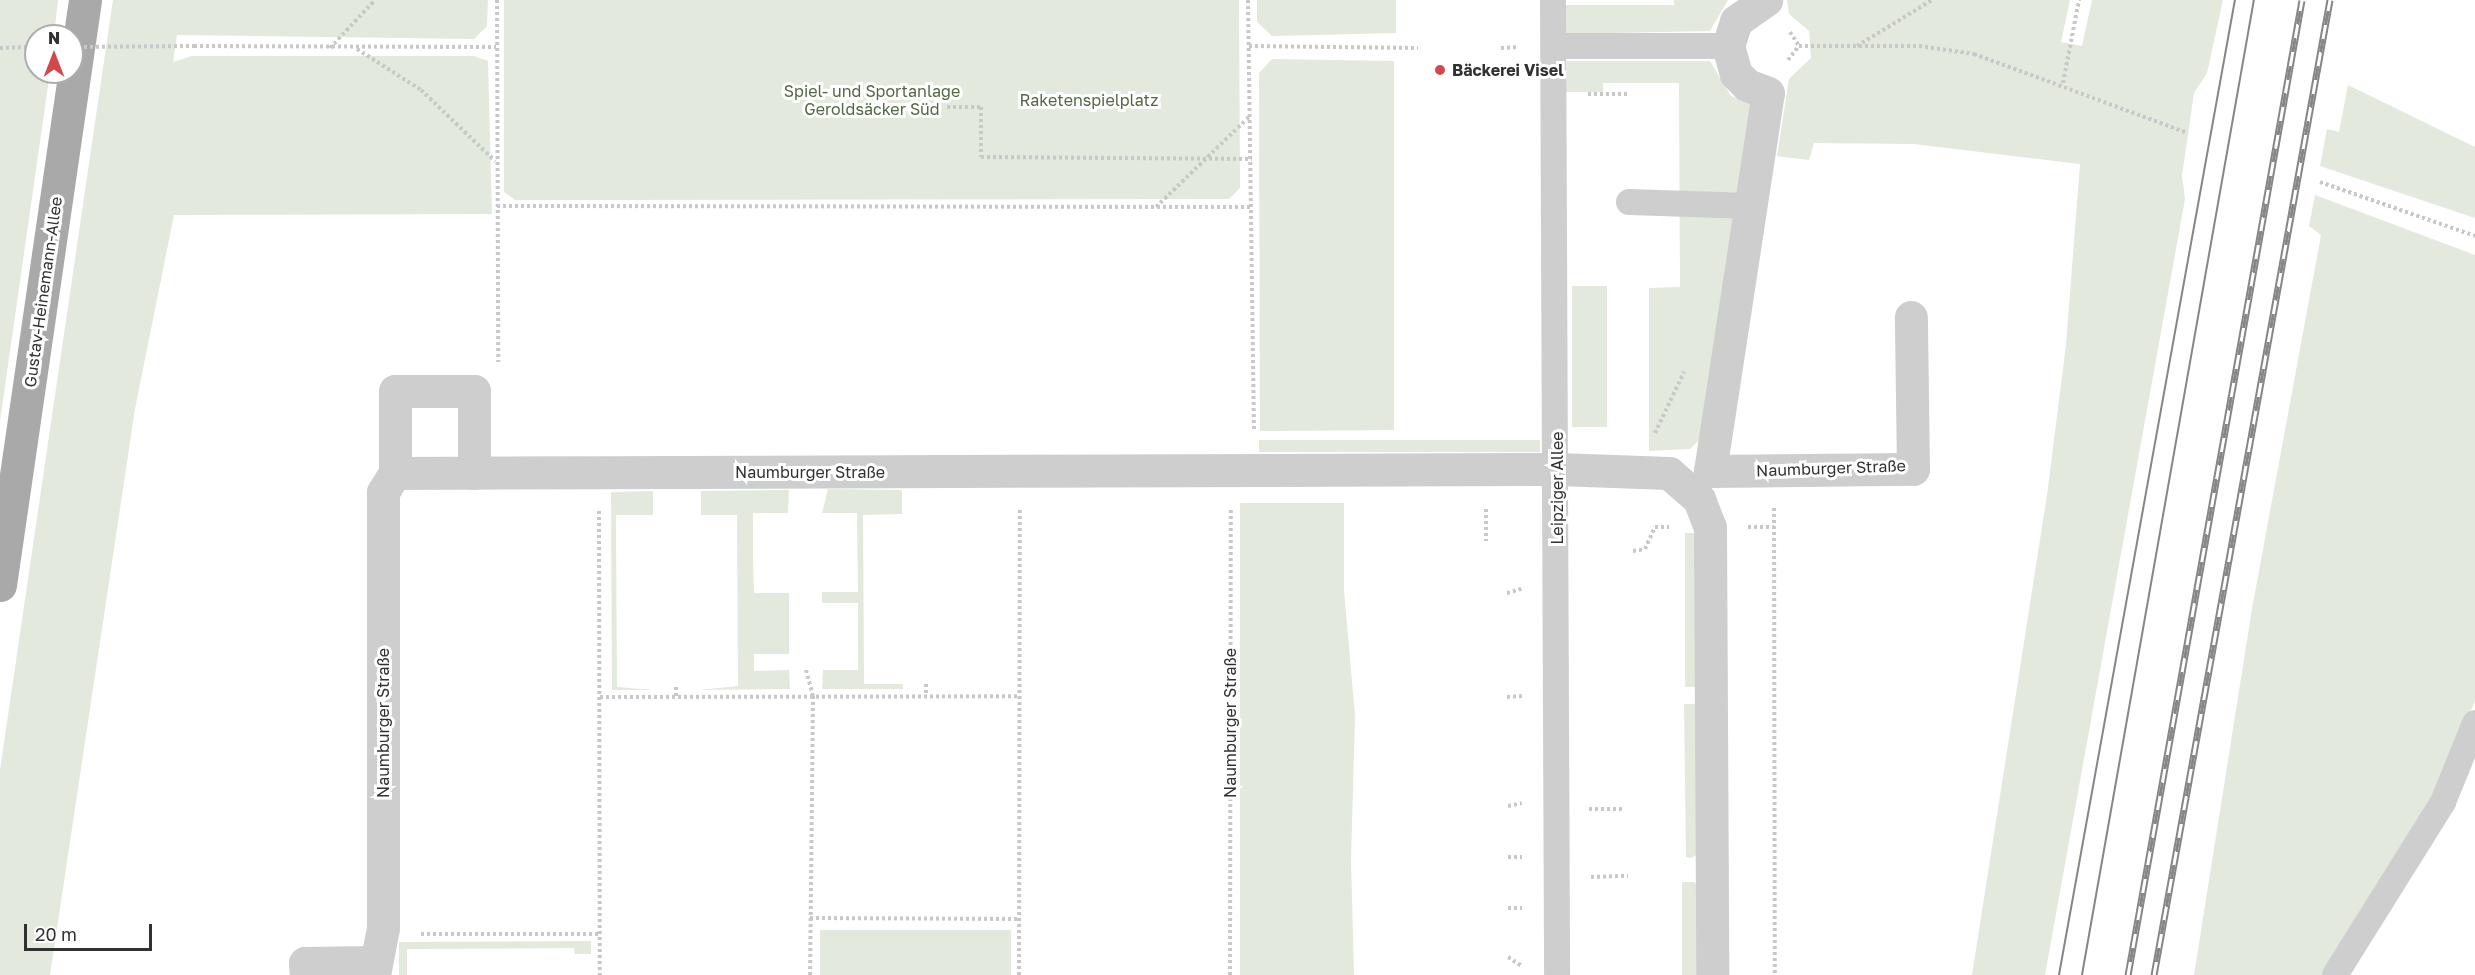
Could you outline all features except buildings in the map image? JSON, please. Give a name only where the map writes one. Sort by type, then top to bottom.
[{"type":"main road","name":"Gustav-Heinemann-Allee","points":[[0,585],[85,0]]},
{"type":"street","points":[[1712,975],[1711,547],[1700,480],[1751,206],[1768,93],[1747,85],[1736,74],[1728,46],[1736,21],[1766,0]]},
{"type":"street","name":"Naumburger Straße","points":[[395,473],[1557,469],[1656,470],[1700,480],[1774,470],[1913,468],[1911,317]]},
{"type":"street","name":"Naumburger Straße","points":[[376,957],[383,492],[395,473],[395,391],[474,391]]},
{"type":"street","points":[[474,391],[474,473]]},
{"type":"street","points":[[306,975],[305,963],[376,957]]},
{"type":"lane","name":"Leipziger Allee","points":[[1553,0],[1557,469],[1557,975]]},
{"type":"lane","points":[[1554,46],[1728,46]]},
{"type":"lane","points":[[1629,202],[1751,206]]},
{"type":"lane","points":[[2335,975],[2443,802],[2475,723]]},
{"type":"path","points":[[330,48],[375,0]]},
{"type":"path","points":[[474,391],[498,364],[497,0]]},
{"type":"path","points":[[1242,471],[1252,207],[1248,0]]},
{"type":"path","points":[[1857,46],[1932,0]]},
{"type":"path","points":[[2063,83],[2079,0]]},
{"type":"path","points":[[1250,46],[1418,48]]},
{"type":"path","points":[[1798,46],[1919,46],[1974,54],[2063,83],[2188,133]]},
{"type":"path","points":[[84,47],[496,47]]},
{"type":"path","points":[[0,48],[24,48]]},
{"type":"path","points":[[357,48],[421,90],[496,162]]},
{"type":"path","points":[[947,107],[981,107],[981,157],[1252,159]]},
{"type":"path","points":[[1156,207],[1209,159],[1251,115]]},
{"type":"path","points":[[2320,182],[2475,236]]},
{"type":"path","points":[[497,206],[1252,207]]},
{"type":"path","points":[[1774,470],[1775,975]]},
{"type":"path","points":[[1019,975],[1020,471]]},
{"type":"path","name":"Naumburger Straße","points":[[1230,975],[1242,471]]},
{"type":"path","points":[[599,473],[600,975]]},
{"type":"path","points":[[806,670],[813,696],[810,975]]},
{"type":"path","points":[[926,684],[926,696]]},
{"type":"path","points":[[676,687],[676,697]]},
{"type":"path","points":[[600,697],[1019,696]]},
{"type":"path","points":[[1508,799],[1514,803],[1508,806]]},
{"type":"path","points":[[1581,877],[1628,876]]},
{"type":"path","points":[[810,918],[1018,919]]},
{"type":"path","points":[[376,957],[600,934]]},
{"type":"green space","points":[[0,0],[58,0],[55,24],[24,24],[24,84],[48,84],[0,421]]},
{"type":"green space","points":[[113,0],[488,0],[487,26],[474,39],[177,35],[173,62],[192,56],[474,56],[488,61],[492,214],[174,215],[135,409],[50,975],[0,975],[0,770]]},
{"type":"green space","name":"Spiel- und Sportanlage Geroldsäcker Süd","points":[[504,0],[1239,0],[1240,188],[1229,199],[515,200],[504,192]]},
{"type":"green space","points":[[1257,0],[1396,0],[1396,33],[1272,36],[1257,22]]},
{"type":"green space","points":[[1674,0],[1728,0],[1710,31],[1565,34],[1566,5],[1674,5]]},
{"type":"green space","points":[[1787,0],[2070,0],[2061,42],[2082,46],[2092,0],[2223,0],[2207,73],[2194,93],[2182,175],[2185,199],[2045,975],[1972,975],[2047,495],[2066,345],[2080,164],[1914,144],[1814,143],[1809,160],[1777,156],[1789,79],[1811,58],[1809,31],[1789,14]]},
{"type":"green space","points":[[1272,59],[1394,61],[1394,430],[1260,431],[1259,73]]},
{"type":"green space","points":[[1567,61],[1710,61],[1731,96],[1757,104],[1699,440],[1690,449],[1649,451],[1649,288],[1680,287],[1679,83],[1603,83],[1603,92],[1565,92]]},
{"type":"green space","points":[[2348,85],[2475,147],[2475,218],[2320,166],[2327,129],[2339,132]]},
{"type":"green space","points":[[2315,195],[2475,255],[2475,701],[2432,799],[2323,975],[2194,975],[2252,609],[2321,235],[2309,226]]},
{"type":"green space","points":[[1572,286],[1607,286],[1607,427],[1572,427]]},
{"type":"green space","points":[[1259,440],[1540,440],[1540,452],[1259,452]]},
{"type":"green space","points":[[828,489],[902,490],[902,514],[863,515],[864,684],[903,684],[903,689],[822,689],[823,670],[858,670],[858,603],[822,603],[822,592],[858,592],[857,513],[822,513]]},
{"type":"green space","points":[[789,490],[788,513],[753,513],[753,561],[754,593],[789,593],[789,654],[754,654],[754,671],[789,670],[790,689],[699,690],[738,686],[737,515],[701,515],[701,491]]},
{"type":"green space","points":[[653,491],[653,515],[616,515],[616,534],[617,687],[654,690],[612,690],[611,492]]},
{"type":"green space","points":[[1240,503],[1344,503],[1344,590],[1355,716],[1351,860],[1354,975],[1240,975]]},
{"type":"green space","points":[[1685,533],[1702,533],[1702,687],[1685,687]]},
{"type":"green space","points":[[1684,704],[1697,704],[1701,852],[1691,858],[1686,857]]},
{"type":"green space","points":[[1682,882],[1694,882],[1700,888],[1700,975],[1682,975]]},
{"type":"green space","points":[[820,930],[1011,930],[1011,975],[820,975]]},
{"type":"green space","points":[[591,941],[591,954],[575,954],[574,948],[407,949],[407,975],[399,975],[399,942]]},
{"type":"tram line","points":[[2059,975],[2235,0]]},
{"type":"tram line","points":[[2082,975],[2254,0]]},
{"type":"railway","points":[[2128,975],[2302,0]]},
{"type":"railway","points":[[2154,975],[2330,0]]},
{"type":"place","name":"Bäckerei Visel","points":[[1440,70]]},
{"type":"park label","name":"Raketenspielplatz","points":[[1089,100]]}]
